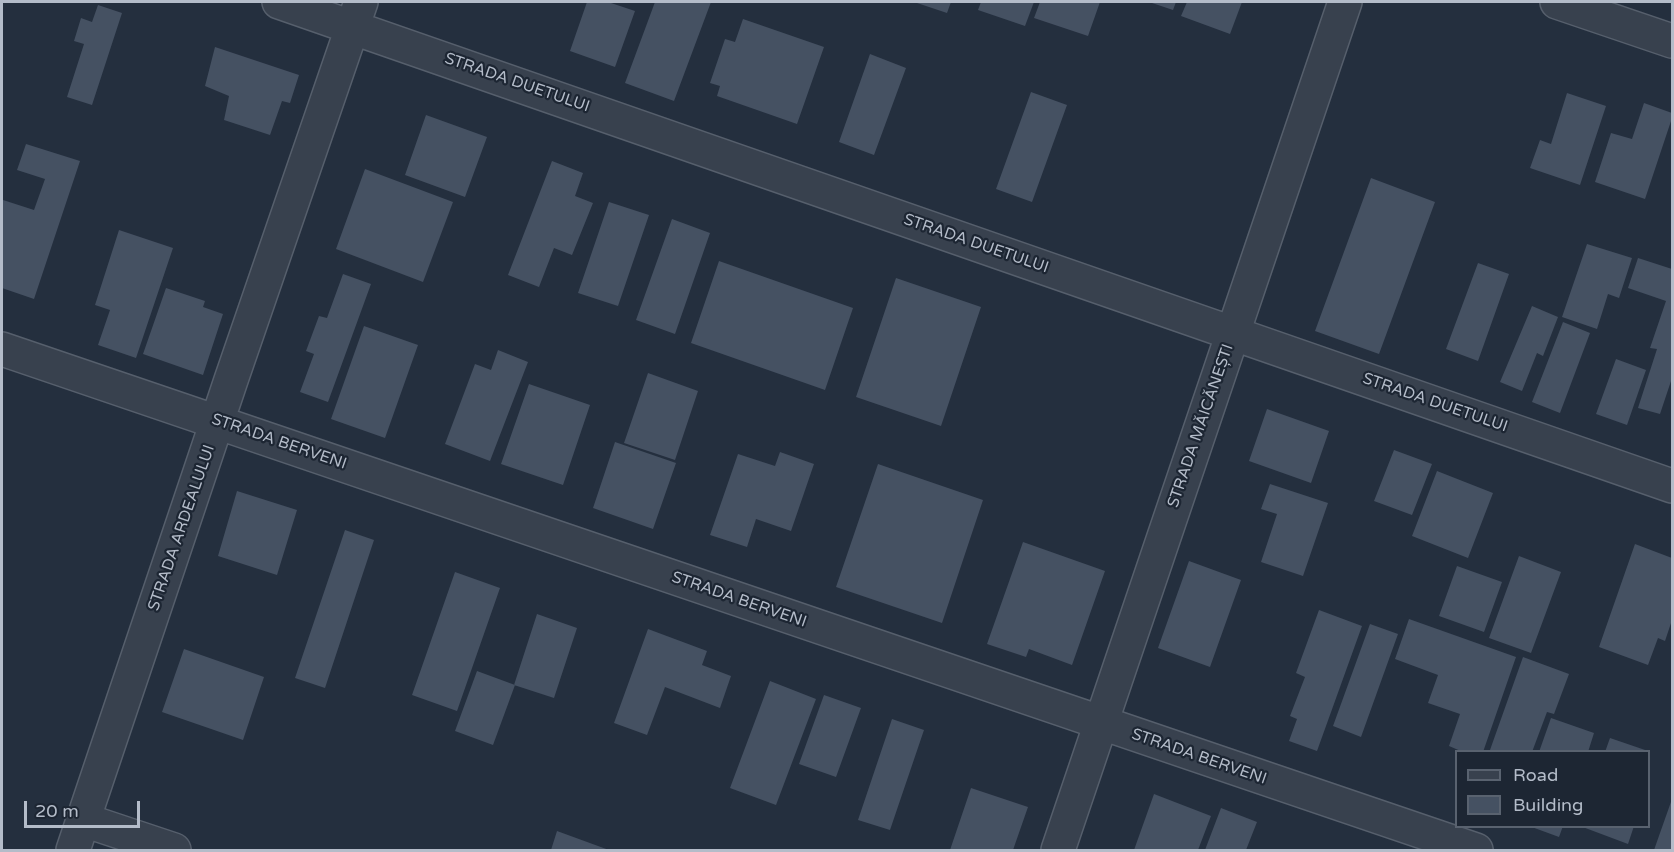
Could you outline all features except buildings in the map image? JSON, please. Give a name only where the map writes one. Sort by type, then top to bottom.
[{"type":"street","name":"STRADA DUETULUI","points":[[279,2],[357,14],[1233,334],[1672,486]]},
{"type":"street","name":"STRADA MĂICĂNEȘTI","points":[[1058,850],[1345,2]]},
{"type":"street","points":[[1557,2],[1672,41]]},
{"type":"street","name":"STRADA ARDEALULUI","points":[[74,850],[357,14]]},
{"type":"street","name":"STRADA BERVENI","points":[[2,349],[1476,850]]},
{"type":"street","points":[[84,820],[174,850]]}]
